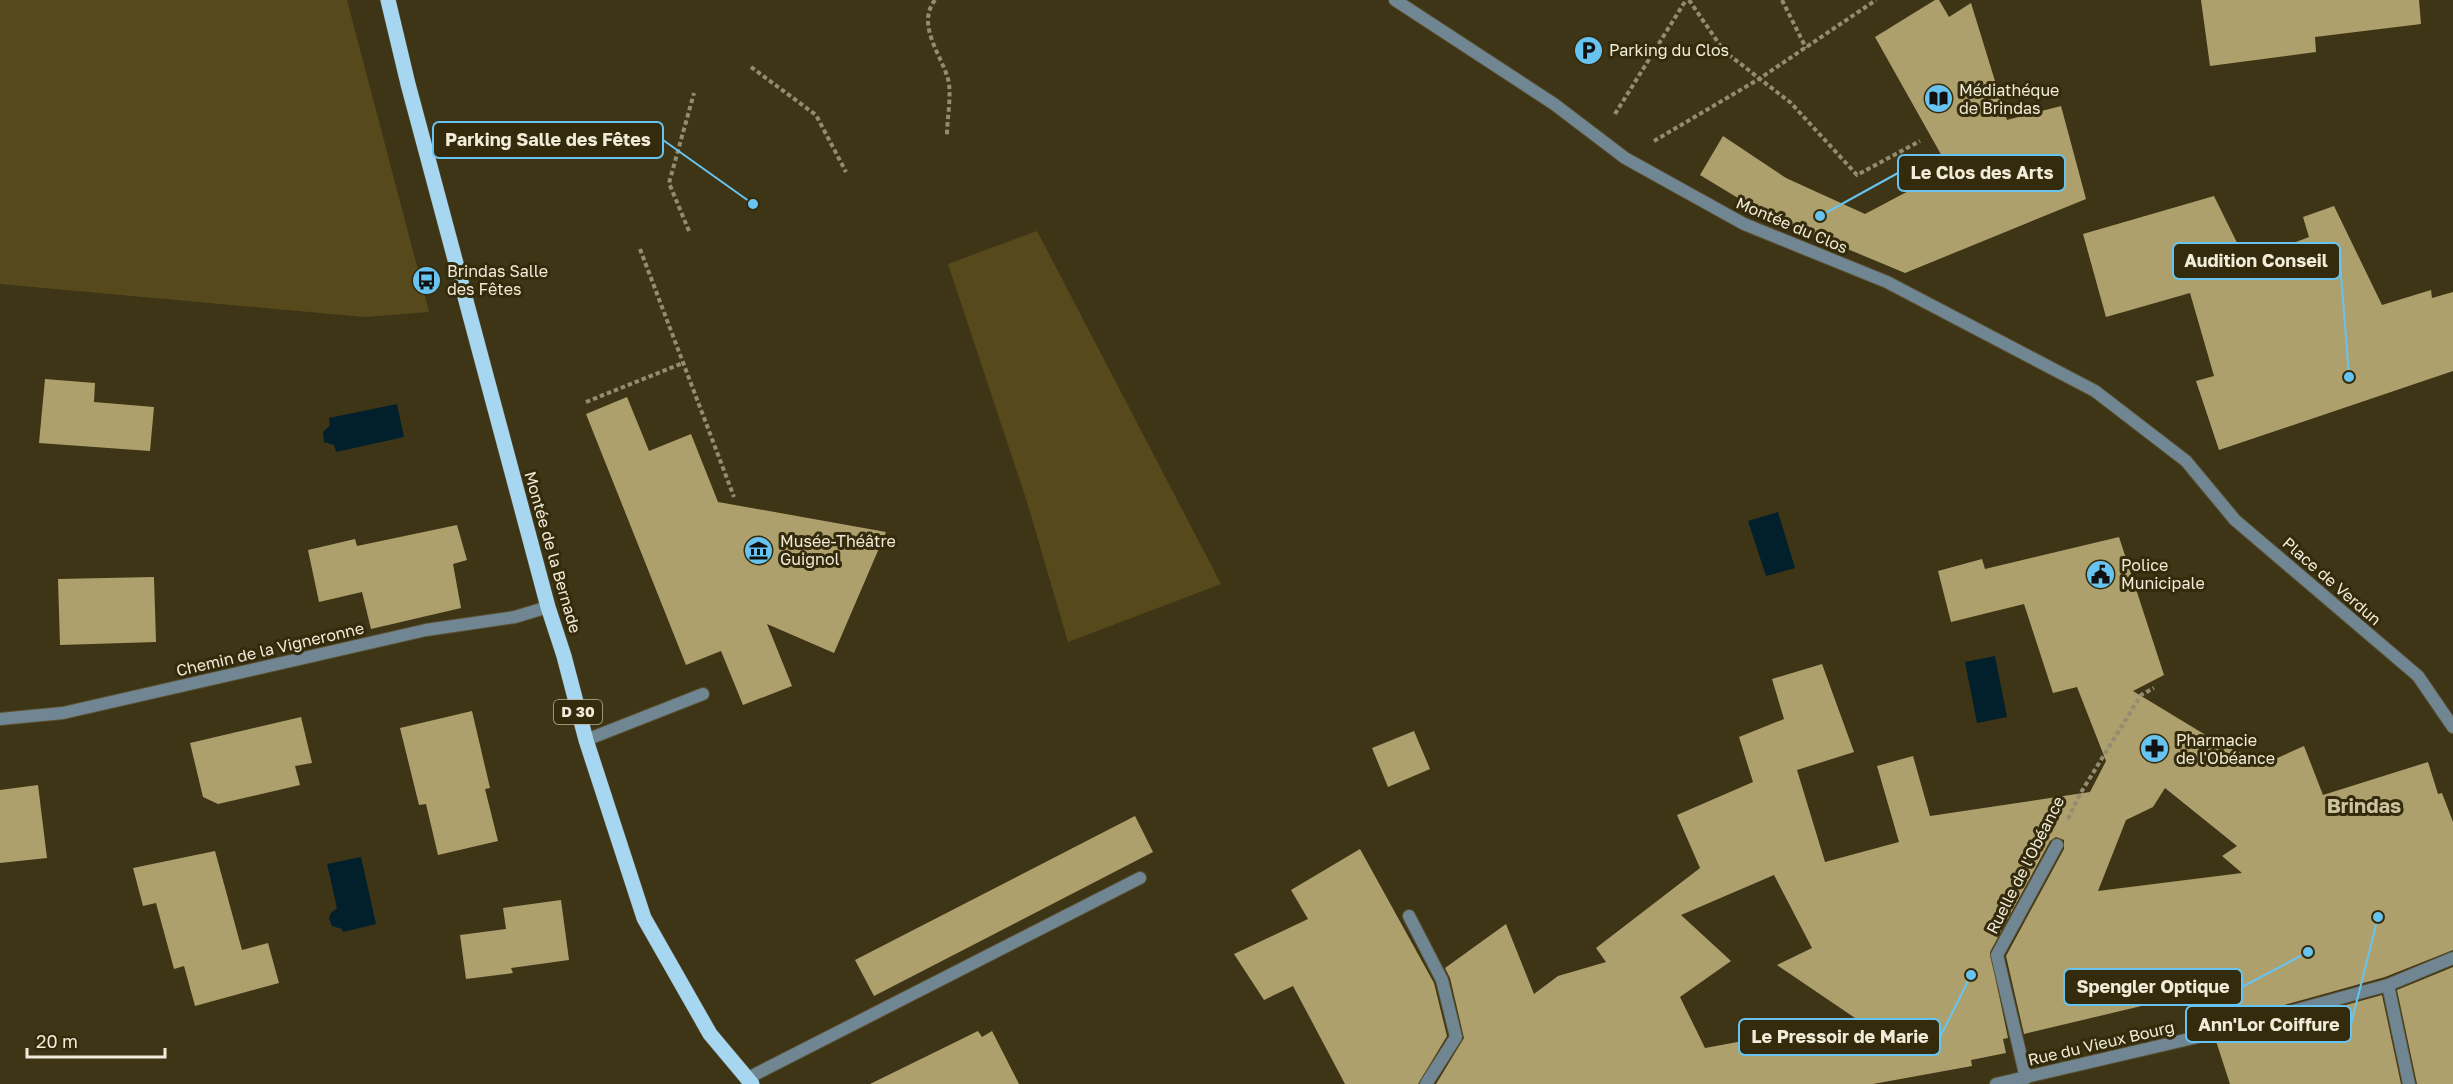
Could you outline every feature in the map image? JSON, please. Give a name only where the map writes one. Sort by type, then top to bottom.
[{"type":"main road","name":"Montée de la Bernade","points":[[388,0],[408,84],[548,608],[564,656],[586,740],[644,918],[710,1034],[749,1081]]},
{"type":"street","name":"Montée du Clos","points":[[1395,0],[1554,104],[1625,158],[1744,224],[1887,282],[2095,391],[2186,461]]},
{"type":"street","name":"Place de Verdun","points":[[2186,461],[2235,519],[2418,676],[2453,728]]},
{"type":"street","name":"Chemin de la Vigneronne","points":[[0,720],[63,713],[426,630],[515,617],[548,608]]},
{"type":"street","points":[[586,740],[703,694]]},
{"type":"street","name":"Ruelle de l'Obéance","points":[[2026,1078],[1997,955],[2057,845]]},
{"type":"street","points":[[749,1081],[1140,878]]},
{"type":"street","points":[[1409,916],[1442,980],[1456,1037],[1426,1084]]},
{"type":"street","name":"Rue du Vieux Bourg","points":[[1996,1084],[2202,1036],[2388,985],[2453,958]]},
{"type":"street","points":[[2388,985],[2409,1084]]},
{"type":"path","points":[[934,0],[929,7],[928,32],[948,81],[947,135]]},
{"type":"path","points":[[1599,139],[1687,0],[1724,51],[1791,103],[1857,175],[1920,141]]},
{"type":"path","points":[[1782,0],[1806,48]]},
{"type":"path","points":[[1625,158],[1759,79],[1876,0]]},
{"type":"path","points":[[751,67],[816,115],[846,172]]},
{"type":"path","points":[[689,231],[669,183],[694,93]]},
{"type":"path","points":[[640,249],[734,497]]},
{"type":"path","points":[[586,402],[683,363]]},
{"type":"path","name":"Ruelle de l'Obéance","points":[[2057,845],[2079,794],[2141,695],[2154,688]]},
{"type":"shaded area","points":[[0,0],[347,0],[429,312],[364,317],[0,284]]},
{"type":"shaded area","points":[[1037,231],[1221,584],[1068,642],[1028,505],[948,264]]},
{"type":"water","points":[[397,404],[404,437],[336,452],[334,445],[324,442],[323,432],[330,425],[329,418]]},
{"type":"water","points":[[1778,512],[1795,568],[1766,576],[1748,521]]},
{"type":"water","points":[[1995,656],[2007,717],[1977,723],[1965,662]]},
{"type":"water","points":[[361,857],[376,924],[343,932],[342,929],[332,926],[329,918],[337,908],[327,864]]},
{"type":"building","points":[[1935,0],[1939,0],[1949,17],[1971,3],[2007,120],[2061,106],[2086,199],[1905,273],[1766,215],[1700,175],[1723,136],[1786,178],[1865,214],[1916,187],[1943,158],[1875,37]]},
{"type":"building","points":[[2201,0],[2419,0],[2421,24],[2315,37],[2316,52],[2210,66]]},
{"type":"building","points":[[2214,196],[2246,261],[2309,237],[2303,217],[2334,206],[2382,305],[2431,290],[2432,298],[2453,292],[2453,371],[2219,450],[2196,381],[2214,376],[2190,293],[2106,317],[2083,234]]},
{"type":"building","points":[[45,379],[95,383],[94,402],[154,407],[150,451],[39,443]]},
{"type":"building","name":"Musée-Théâtre Guignol","points":[[627,397],[649,451],[691,434],[718,502],[886,532],[834,653],[767,624],[792,686],[743,705],[721,651],[686,665],[586,414]]},
{"type":"building","points":[[457,525],[467,560],[453,564],[461,608],[371,629],[362,592],[319,602],[308,550],[355,539],[357,546]]},
{"type":"building","points":[[2119,537],[2164,675],[2133,691],[2204,734],[2264,764],[2304,746],[2323,795],[2428,762],[2438,794],[2442,793],[2453,822],[2453,950],[2385,977],[2212,1025],[2207,1011],[2203,1012],[2196,993],[2024,1034],[2006,956],[2064,849],[2064,840],[2056,837],[2050,841],[1990,952],[2008,1038],[2003,1039],[2006,1053],[1971,1060],[1972,1066],[1873,1084],[1436,1084],[1464,1038],[1450,978],[1445,968],[1506,924],[1534,994],[1558,976],[1606,962],[1596,948],[1700,868],[1677,815],[1753,782],[1739,737],[1784,719],[1772,679],[1822,664],[1854,752],[1797,770],[1825,862],[1899,842],[1877,766],[1913,756],[1930,816],[2090,792],[2106,761],[2077,687],[2053,693],[2024,604],[1951,622],[1938,571],[1982,559],[1985,569]],"holes":[[[2165,788],[2237,846],[2222,856],[2242,873],[2098,891],[2126,820],[2153,807]],[[1774,875],[1812,948],[1777,965],[1858,1020],[1705,1048],[1680,997],[1731,961],[1681,915]]]},
{"type":"building","points":[[154,577],[156,642],[60,645],[58,579]]},
{"type":"building","points":[[472,711],[490,788],[485,789],[498,841],[438,855],[426,804],[419,805],[400,728]]},
{"type":"building","points":[[301,717],[312,763],[295,766],[300,785],[218,804],[203,797],[190,743]]},
{"type":"building","points":[[1414,731],[1430,769],[1388,787],[1372,748]]},
{"type":"building","points":[[38,785],[47,858],[0,863],[0,790]]},
{"type":"building","points":[[1135,816],[1153,852],[874,996],[855,960]]},
{"type":"building","points":[[1360,849],[1434,983],[1447,1036],[1418,1084],[1345,1084],[1293,986],[1264,1000],[1234,954],[1308,919],[1291,890]]},
{"type":"building","points":[[215,851],[242,950],[268,943],[279,983],[195,1006],[184,966],[174,969],[156,903],[143,906],[133,868]]},
{"type":"building","points":[[561,900],[569,960],[511,968],[513,973],[466,979],[460,935],[506,929],[503,908]]},
{"type":"building","points":[[2453,967],[2453,1084],[2417,1084],[2397,990]]},
{"type":"building","points":[[2382,995],[2401,1084],[2230,1084],[2216,1041]]},
{"type":"building","points":[[978,1031],[982,1037],[992,1031],[1019,1084],[870,1084]]},
{"type":"place","name":"Parking du Clos","points":[[1588,50]]},
{"type":"place","name":"Médiathéque de Brindas","points":[[1938,99]]},
{"type":"place","name":"Parking Salle des Fêtes","points":[[753,204]]},
{"type":"place","name":"Le Clos des Arts","points":[[1820,216]]},
{"type":"place","name":"Brindas Salle des Fêtes","points":[[426,280]]},
{"type":"place","name":"Audition Conseil","points":[[2349,377]]},
{"type":"place","name":"Musée-Théâtre Guignol","points":[[759,550]]},
{"type":"place","name":"Police Municipale","points":[[2100,574]]},
{"type":"place","name":"Pharmacie de l'Obéance","points":[[2155,749]]},
{"type":"place","name":"Ann'Lor Coiffure","points":[[2378,917]]},
{"type":"place","name":"Spengler Optique","points":[[2308,952]]},
{"type":"place","name":"Le Pressoir de Marie","points":[[1971,975]]},
{"type":"district","name":"Brindas","points":[[2364,806]]}]
